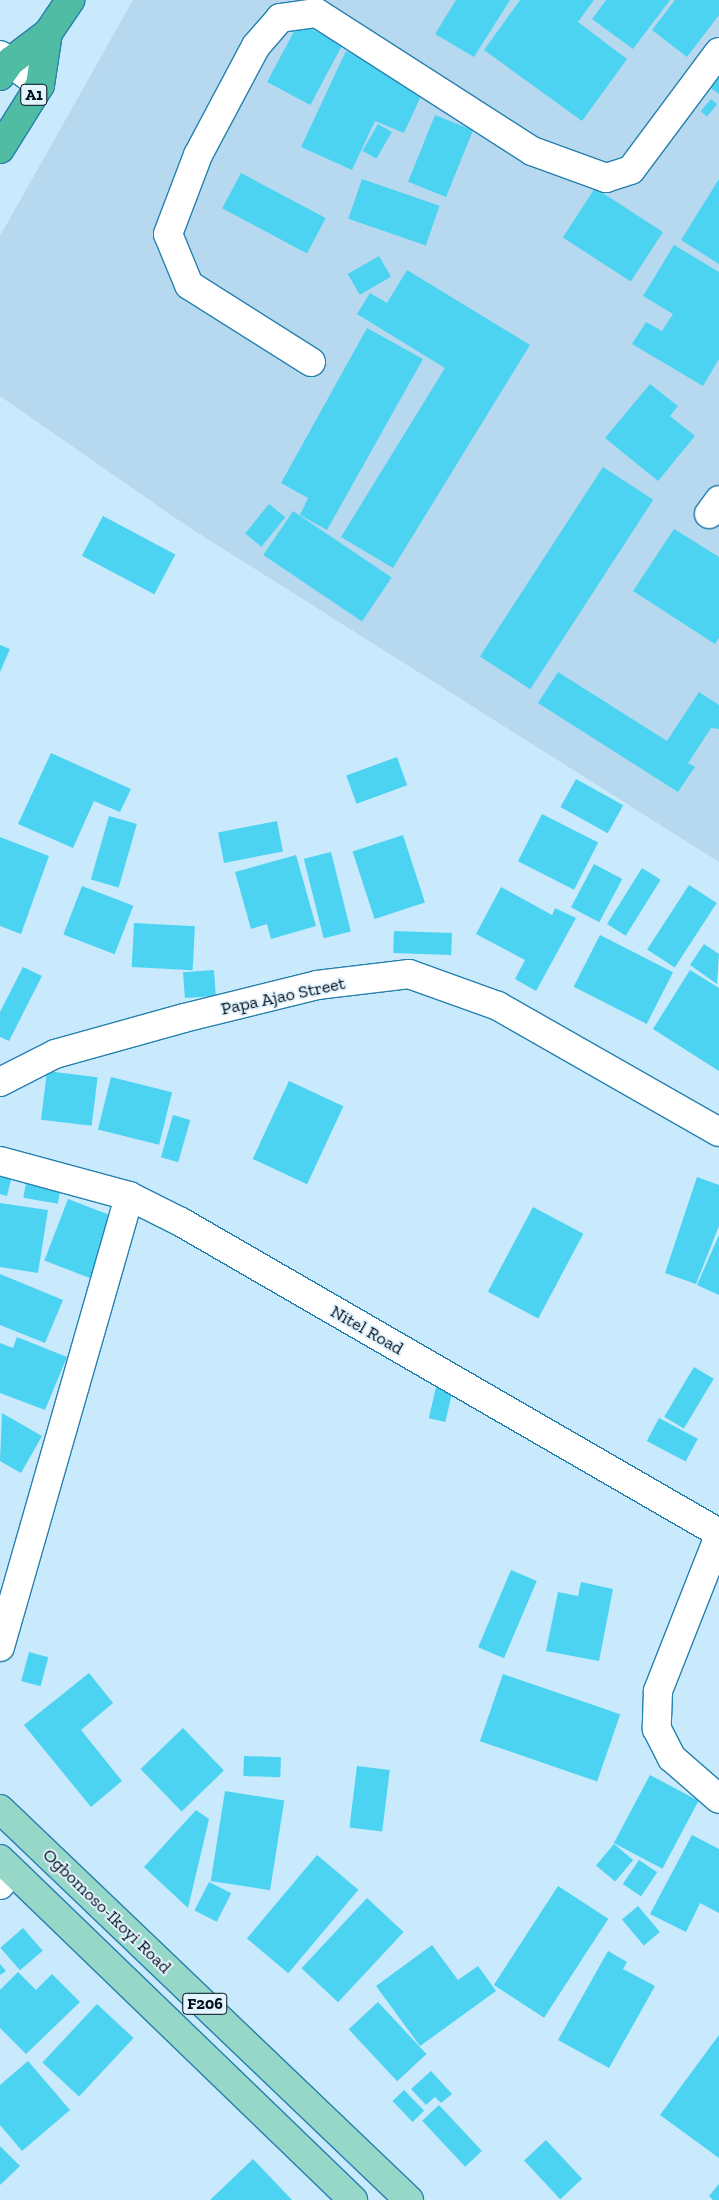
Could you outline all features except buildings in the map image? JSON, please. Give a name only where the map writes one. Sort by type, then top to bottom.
[{"type":"highway","name":"A1","points":[[4,64],[48,33],[70,0]]},
{"type":"highway","name":"A1","points":[[0,149],[40,85],[48,33]]},
{"type":"main road","name":"Ogbomoso-Ikoyi Road","points":[[0,1809],[409,2200]]},
{"type":"main road","name":"Ogbomoso-Ikoyi Road","points":[[4,1872],[353,2200]]},
{"type":"street","points":[[311,362],[189,285],[168,234],[198,155],[256,46],[280,18],[317,14],[532,151],[606,178],[631,170],[719,52]]},
{"type":"street","points":[[4,64],[40,85]]},
{"type":"street","name":"Papa Ajao Street","points":[[0,1082],[55,1054],[184,1018],[317,985],[410,974],[498,1006],[719,1132]]},
{"type":"street","name":"Nitel Road","points":[[0,1162],[129,1196],[719,1535]]},
{"type":"street","points":[[0,1646],[129,1196]]},
{"type":"street","points":[[719,1535],[658,1691],[657,1729],[672,1758],[719,1799]]},
{"type":"shaded area","points":[[133,0],[719,0],[719,862],[184,524],[0,396],[0,236]]}]
